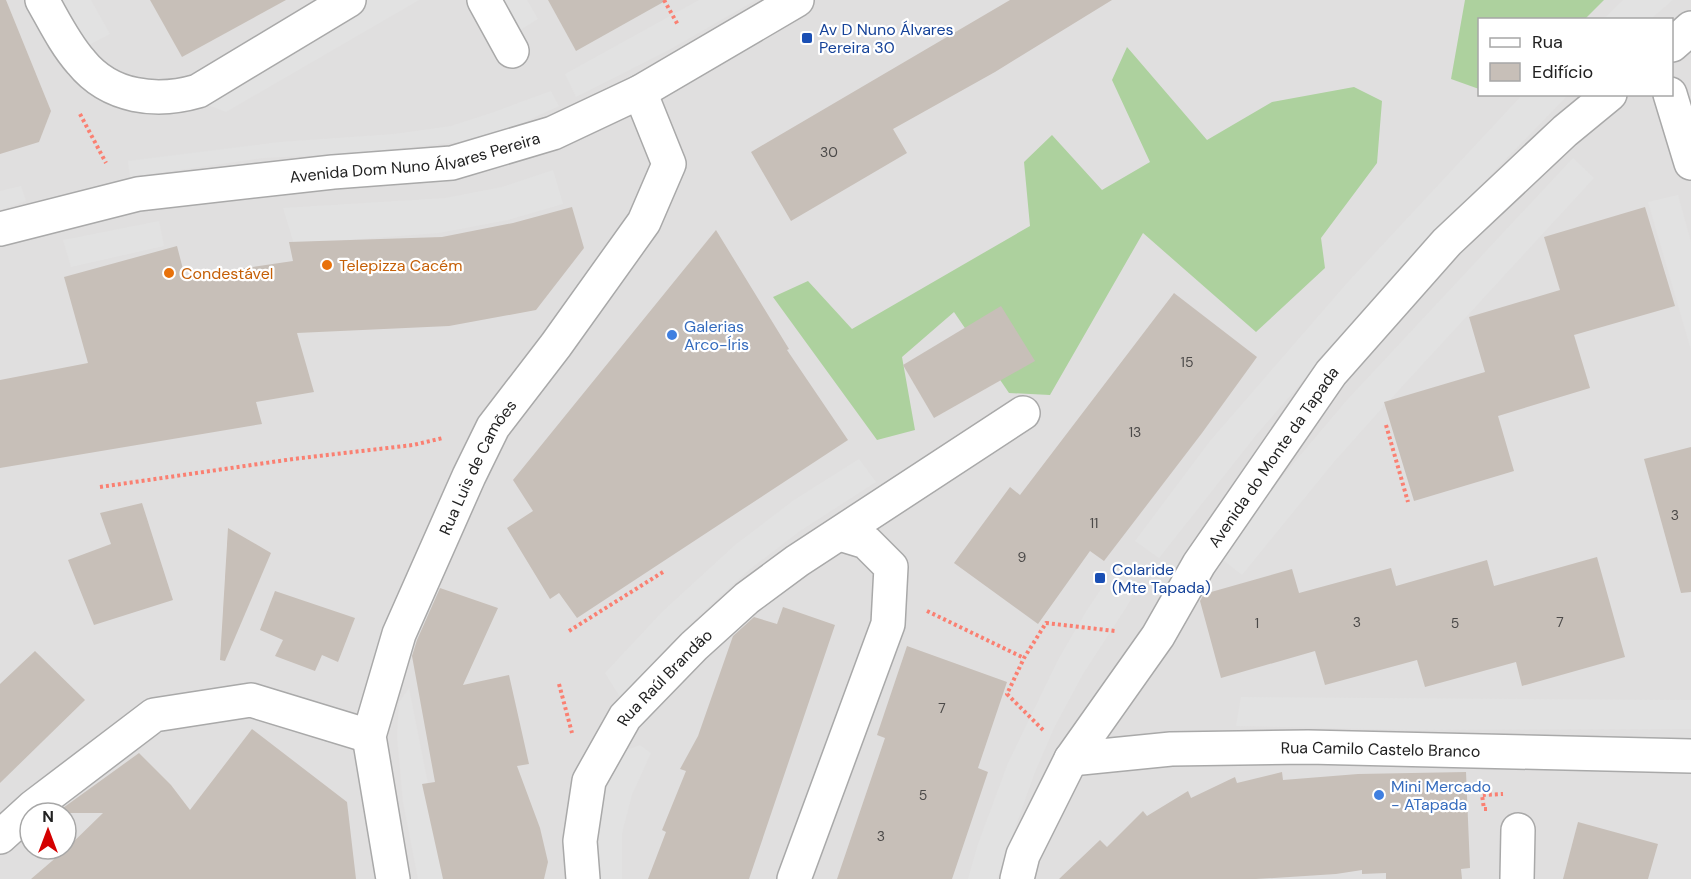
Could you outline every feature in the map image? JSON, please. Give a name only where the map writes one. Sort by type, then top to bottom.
[{"type":"street","points":[[42,0],[65,41],[82,64],[100,80],[122,92],[146,96],[177,97],[198,91],[265,51],[335,3]]},
{"type":"street","points":[[484,0],[512,51]]},
{"type":"street","name":"Avenida Dom Nuno Álvares Pereira","points":[[0,229],[138,194],[333,172],[452,163],[553,133],[640,92],[797,0]]},
{"type":"street","points":[[1673,43],[1691,28]]},
{"type":"street","name":"Rua Luis de Camões","points":[[393,879],[369,736],[399,634],[493,427],[556,345],[644,222],[669,164],[640,92]]},
{"type":"street","name":"Avenida do Monte da Tapada","points":[[1017,879],[1023,855],[1071,759],[1158,636],[1199,564],[1330,373],[1447,242],[1565,131],[1608,96]]},
{"type":"street","points":[[1671,96],[1691,163]]},
{"type":"street","name":"Rua Raúl Brandão","points":[[583,879],[580,842],[589,782],[625,717],[694,646],[747,597],[797,561],[1023,413]]},
{"type":"street","points":[[794,879],[888,624],[891,567],[866,542],[840,534]]},
{"type":"street","points":[[0,837],[33,807],[154,715],[251,700],[369,736]]},
{"type":"street","name":"Rua Camilo Castelo Branco","points":[[1071,759],[1171,749],[1308,747],[1691,756]]},
{"type":"street","points":[[1517,879],[1518,830]]},
{"type":"path","points":[[664,0],[670,12]]},
{"type":"path","points":[[78,109],[102,156]]},
{"type":"path","points":[[1386,425],[1408,502]]},
{"type":"path","points":[[100,487],[293,459],[413,445],[493,427]]},
{"type":"path","points":[[570,631],[663,572]]},
{"type":"path","points":[[890,592],[1024,658]]},
{"type":"path","points":[[1071,759],[1007,694],[1024,658],[1046,623],[1158,636]]},
{"type":"path","points":[[559,684],[573,734]]},
{"type":"shaded area","points":[[0,0],[1691,0],[1691,879],[0,879]]},
{"type":"shaded area","points":[[52,0],[91,0],[110,34],[85,47]]},
{"type":"shaded area","points":[[366,0],[419,0],[226,112],[195,100]]},
{"type":"shaded area","points":[[496,0],[527,0],[538,19],[515,33]]},
{"type":"shaded area","points":[[699,0],[756,0],[669,50],[576,97],[565,74]]},
{"type":"shaded area","points":[[1623,0],[1673,0],[1652,18],[1604,18]]},
{"type":"shaded area","points":[[551,91],[559,106],[516,126],[459,142],[343,154],[263,158],[130,177],[128,161],[279,142],[394,134],[451,126]]},
{"type":"shaded area","points":[[1521,96],[1567,96],[1475,191],[1345,333],[1257,434],[1159,558],[1135,541],[1210,441],[1348,282]]},
{"type":"shaded area","points":[[1573,158],[1594,178],[1383,405],[1242,575],[1218,556],[1232,536],[1347,400]]},
{"type":"shaded area","points":[[553,170],[563,204],[508,220],[439,233],[294,244],[283,208],[445,198],[502,187]]},
{"type":"shaded area","points":[[21,186],[26,201],[0,210],[0,191]]},
{"type":"shaded area","points":[[1678,195],[1691,242],[1691,350],[1648,202]]},
{"type":"shaded area","points":[[159,221],[164,246],[71,267],[63,240]]},
{"type":"shaded area","points":[[859,459],[876,482],[800,531],[750,569],[693,621],[620,697],[605,673],[663,611],[735,545],[794,500]]},
{"type":"shaded area","points":[[1115,568],[1140,586],[1083,674],[1055,726],[1035,772],[997,879],[968,879],[978,844],[1008,763],[1058,660]]},
{"type":"shaded area","points":[[409,688],[429,789],[443,879],[418,879],[403,802],[397,736],[399,702]]},
{"type":"shaded area","points":[[1241,697],[1691,700],[1691,729],[1411,730],[1236,726]]},
{"type":"shaded area","points":[[640,745],[651,753],[632,795],[622,833],[622,879],[592,879],[600,796],[621,752]]},
{"type":"green space","points":[[1465,0],[1604,0],[1586,18],[1478,18],[1478,89],[1451,79]]},
{"type":"green space","points":[[1127,47],[1207,140],[1272,102],[1354,87],[1382,101],[1377,163],[1321,238],[1325,268],[1256,332],[1143,233],[1050,395],[1009,393],[954,312],[902,357],[915,430],[877,440],[773,297],[808,281],[852,329],[1030,226],[1024,162],[1052,135],[1102,190],[1150,162],[1112,80]]},
{"type":"building","points":[[0,0],[6,0],[51,111],[39,142],[0,154]]},
{"type":"building","points":[[150,0],[286,0],[182,57]]},
{"type":"building","points":[[548,0],[667,0],[576,51]]},
{"type":"building","points":[[1010,0],[1112,0],[995,72],[893,129],[907,153],[791,221],[751,152]]},
{"type":"building","points":[[572,207],[584,248],[536,310],[449,326],[297,333],[314,392],[256,402],[262,424],[0,468],[0,380],[88,363],[64,277],[177,246],[185,277],[293,261],[289,242],[442,237],[513,223]]},
{"type":"building","points":[[1645,207],[1675,306],[1574,335],[1590,388],[1498,416],[1514,471],[1414,501],[1384,402],[1485,372],[1469,317],[1560,290],[1544,237]]},
{"type":"building","points":[[716,230],[789,349],[787,350],[848,440],[577,618],[559,593],[550,599],[507,528],[533,511],[513,480]]},
{"type":"building","points":[[1174,293],[1257,357],[1104,561],[1090,551],[1038,624],[954,563],[1010,487],[1020,495]]},
{"type":"building","points":[[1001,306],[1035,361],[934,418],[903,365]]},
{"type":"building","points":[[1691,447],[1691,592],[1681,593],[1644,459]]},
{"type":"building","points":[[142,503],[173,600],[94,625],[68,560],[111,544],[100,513]]},
{"type":"building","points":[[228,528],[271,553],[225,661],[220,660]]},
{"type":"building","points":[[1597,557],[1625,657],[1522,686],[1516,662],[1425,687],[1417,660],[1325,685],[1315,651],[1221,678],[1200,601],[1204,594],[1292,569],[1299,593],[1391,568],[1396,586],[1487,560],[1494,586]]},
{"type":"building","points":[[440,588],[498,608],[463,685],[509,675],[529,764],[517,766],[540,828],[548,862],[544,879],[443,879],[422,784],[435,782],[412,656]]},
{"type":"building","points":[[275,591],[355,618],[338,662],[322,655],[315,671],[275,656],[283,640],[260,630]]},
{"type":"building","points":[[783,607],[835,625],[749,879],[648,879],[666,832],[662,830],[686,771],[680,769],[698,736],[733,636],[754,617],[777,624]]},
{"type":"building","points":[[907,646],[1007,682],[978,768],[988,772],[952,879],[837,879],[885,738],[877,735]]},
{"type":"building","points":[[35,651],[85,700],[0,783],[0,684]]},
{"type":"building","points":[[252,729],[347,802],[356,879],[31,879],[52,861],[78,861],[78,837],[103,813],[78,813],[78,801],[73,801],[139,753],[171,785],[190,810]]},
{"type":"building","points":[[1282,772],[1283,780],[1358,774],[1466,772],[1470,868],[1461,869],[1462,879],[1386,879],[1386,873],[1362,874],[1362,870],[1256,879],[1059,879],[1100,840],[1107,847],[1143,811],[1147,816],[1188,791],[1191,798],[1235,777],[1237,783]]},
{"type":"building","points":[[1578,822],[1658,844],[1648,879],[1563,879]]},
{"type":"place","name":"Av D Nuno Álvares Pereira 30","points":[[807,38]]},
{"type":"place","name":"Telepizza Cacém","points":[[327,265]]},
{"type":"place","name":"Condestável","points":[[169,273]]},
{"type":"place","name":"Galerias Arco-Íris","points":[[672,335]]},
{"type":"place","name":"Colaride (Mte Tapada)","points":[[1100,578]]},
{"type":"place","name":"Mini Mercado - ATapada","points":[[1379,795]]}]
